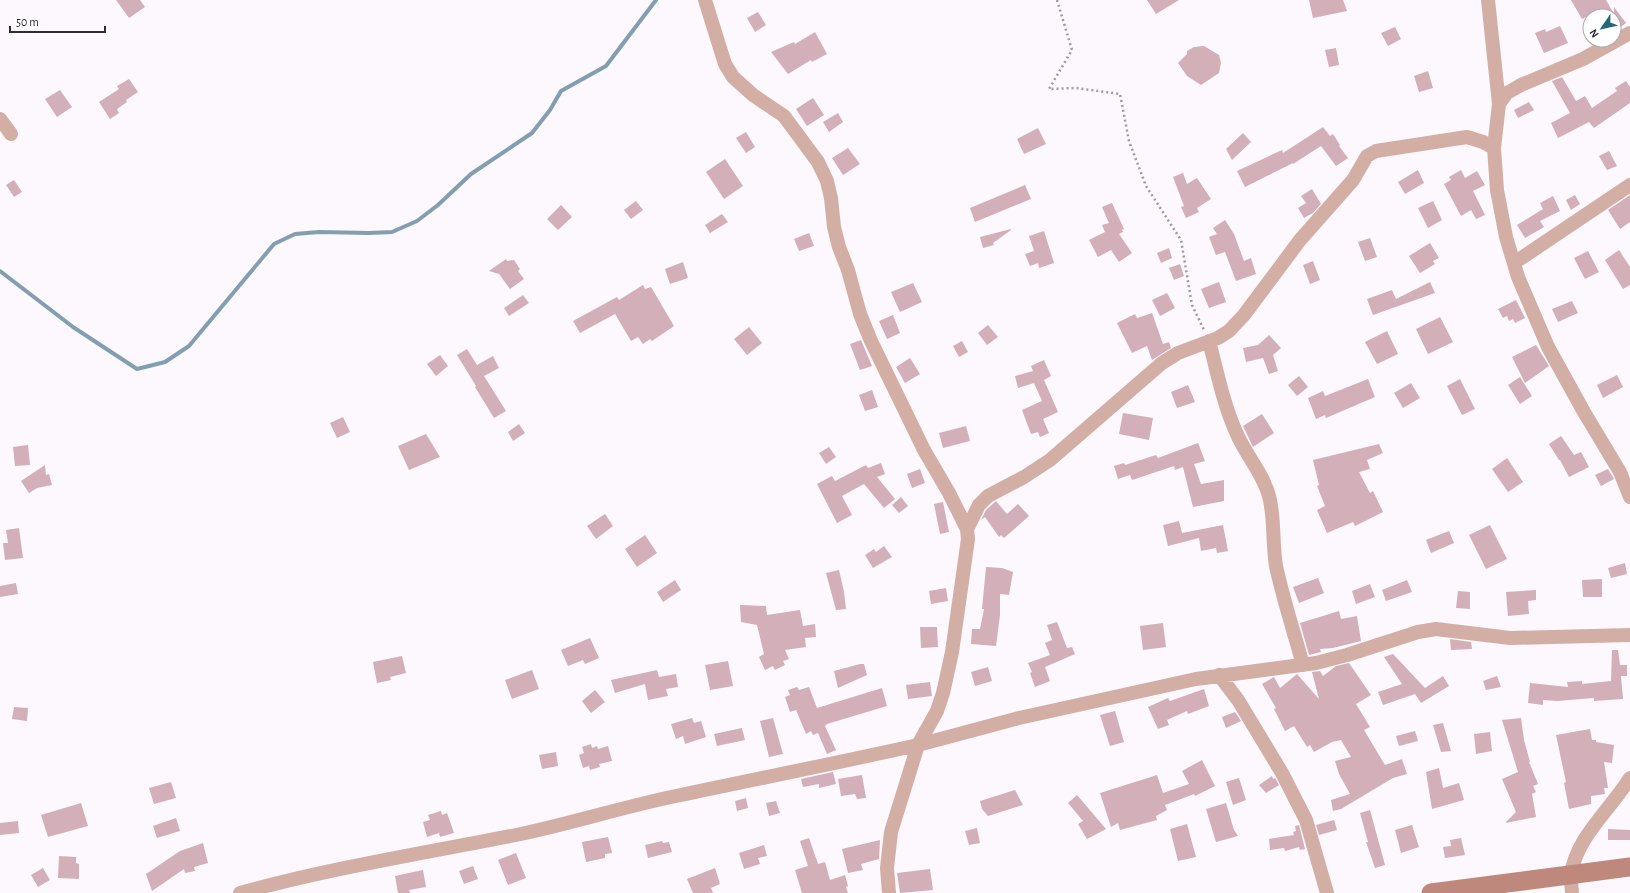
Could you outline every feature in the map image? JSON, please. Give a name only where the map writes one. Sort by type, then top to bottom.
[{"type":"main road","points":[[1431,893],[1572,884],[1630,867]]},
{"type":"street","points":[[705,0],[725,64],[733,77],[753,94],[784,116],[818,162],[827,180],[831,198],[834,227],[839,248],[848,270],[860,314],[871,341],[924,450],[967,528],[968,539],[952,652],[943,693],[937,711],[918,745],[891,832],[887,868],[889,893]]},
{"type":"street","points":[[1488,0],[1499,104],[1494,148],[1497,190],[1506,237],[1518,277],[1548,347],[1584,412],[1620,472],[1630,498]]},
{"type":"street","points":[[1499,104],[1507,93],[1521,85],[1583,59],[1630,34]]},
{"type":"street","points":[[0,119],[11,134]]},
{"type":"street","points":[[967,528],[979,505],[988,496],[1024,477],[1050,460],[1178,352],[1218,338],[1229,331],[1244,315],[1300,240],[1353,180],[1367,156],[1376,151],[1467,138],[1476,139],[1494,148]]},
{"type":"street","points":[[1514,263],[1630,185]]},
{"type":"street","points":[[1209,341],[1228,413],[1236,433],[1269,495],[1273,514],[1272,537],[1276,565],[1303,665]]},
{"type":"street","points":[[240,893],[307,876],[518,835],[674,796],[779,776],[918,745],[1019,718],[1196,679],[1303,665],[1347,655],[1418,632],[1436,629],[1510,638],[1630,635]]},
{"type":"street","points":[[1219,675],[1238,700],[1278,767],[1306,820],[1327,893]]},
{"type":"street","points":[[1572,884],[1576,856],[1582,844],[1630,778]]},
{"type":"path","points":[[1057,0],[1072,50],[1049,89],[1076,88],[1120,94],[1129,141],[1146,186],[1181,240],[1192,305],[1209,341]]},
{"type":"building","points":[[116,0],[140,0],[145,7],[129,18]]},
{"type":"building","points":[[1147,0],[1179,0],[1156,14]]},
{"type":"building","points":[[1309,0],[1343,0],[1347,11],[1313,18]]},
{"type":"building","points":[[1571,0],[1606,0],[1611,8],[1582,8],[1582,19]]},
{"type":"building","points":[[758,12],[766,25],[755,32],[747,18]]},
{"type":"building","points":[[1622,18],[1626,23],[1622,26]]},
{"type":"building","points":[[1560,26],[1568,43],[1544,53],[1535,33],[1545,29],[1546,32]]},
{"type":"building","points":[[1395,27],[1401,39],[1388,46],[1381,33]]},
{"type":"building","points":[[815,32],[827,54],[812,62],[811,60],[788,74],[771,52],[794,42],[795,44]]},
{"type":"building","points":[[1204,46],[1219,55],[1221,63],[1219,73],[1201,85],[1187,76],[1178,63],[1187,54],[1187,51],[1194,47]]},
{"type":"building","points":[[1336,48],[1339,65],[1329,67],[1325,50]]},
{"type":"building","points":[[1428,71],[1433,88],[1419,92],[1414,76]]},
{"type":"building","points":[[1562,77],[1576,101],[1585,96],[1592,108],[1617,91],[1615,88],[1626,81],[1630,87],[1630,103],[1594,128],[1589,122],[1558,138],[1551,123],[1570,113],[1552,81]]},
{"type":"building","points":[[129,79],[138,92],[126,100],[127,102],[117,109],[119,113],[110,119],[99,102],[119,89],[117,86]]},
{"type":"building","points":[[60,90],[72,107],[57,117],[45,99]]},
{"type":"building","points":[[813,98],[824,115],[807,126],[796,109]]},
{"type":"building","points":[[1529,102],[1534,110],[1518,118],[1514,110]]},
{"type":"building","points":[[838,113],[843,122],[829,132],[823,122]]},
{"type":"building","points":[[1323,127],[1330,136],[1333,134],[1340,145],[1339,146],[1348,158],[1336,166],[1321,146],[1293,164],[1245,187],[1237,171],[1282,150],[1283,153]]},
{"type":"building","points":[[1038,128],[1046,144],[1024,154],[1017,139]]},
{"type":"building","points":[[746,132],[755,147],[746,153],[736,138]]},
{"type":"building","points":[[1243,133],[1251,142],[1232,160],[1226,149]]},
{"type":"building","points":[[848,148],[860,164],[843,175],[832,158]]},
{"type":"building","points":[[1609,151],[1617,166],[1607,170],[1599,156]]},
{"type":"building","points":[[725,159],[743,186],[724,199],[706,172]]},
{"type":"building","points":[[1418,170],[1424,183],[1405,194],[1398,182]]},
{"type":"building","points":[[1461,170],[1465,178],[1477,171],[1485,185],[1473,191],[1485,215],[1476,219],[1471,210],[1461,216],[1444,184],[1451,180],[1449,177]]},
{"type":"building","points":[[1183,173],[1187,184],[1197,178],[1211,199],[1197,208],[1199,212],[1186,218],[1181,207],[1184,206],[1173,177]]},
{"type":"building","points":[[14,180],[22,192],[14,197],[6,185]]},
{"type":"building","points":[[1025,185],[1031,199],[975,222],[970,208]]},
{"type":"building","points":[[1312,189],[1321,204],[1313,213],[1304,218],[1298,208],[1306,203],[1301,196]]},
{"type":"building","points":[[1575,195],[1580,204],[1571,210],[1566,200]]},
{"type":"building","points":[[1630,195],[1630,222],[1620,229],[1608,210]]},
{"type":"building","points":[[1553,196],[1560,211],[1540,221],[1544,227],[1525,238],[1517,225],[1543,209],[1540,203]]},
{"type":"building","points":[[636,201],[643,210],[631,219],[624,210]]},
{"type":"building","points":[[1433,201],[1442,220],[1428,228],[1418,208]]},
{"type":"building","points":[[1112,203],[1124,229],[1122,230],[1123,232],[1119,234],[1132,253],[1119,262],[1111,250],[1098,257],[1089,240],[1105,232],[1102,225],[1109,223],[1102,207]]},
{"type":"building","points":[[561,205],[572,217],[558,230],[547,219]]},
{"type":"building","points":[[722,214],[728,222],[710,233],[705,225]]},
{"type":"building","points":[[1225,220],[1234,234],[1244,261],[1251,258],[1256,274],[1236,281],[1225,252],[1216,255],[1209,237],[1217,234],[1213,228]]},
{"type":"building","points":[[1011,229],[993,243],[994,245],[983,248],[980,237]]},
{"type":"building","points":[[1044,231],[1054,263],[1039,268],[1038,263],[1030,266],[1025,254],[1034,251],[1029,236]]},
{"type":"building","points":[[809,233],[814,246],[799,251],[794,239]]},
{"type":"building","points":[[1370,238],[1377,257],[1365,261],[1358,242]]},
{"type":"building","points":[[1430,243],[1439,258],[1433,261],[1435,264],[1420,273],[1409,256]]},
{"type":"building","points":[[1169,248],[1172,258],[1161,263],[1157,253]]},
{"type":"building","points":[[1619,250],[1630,267],[1630,285],[1623,289],[1605,260]]},
{"type":"building","points":[[1588,251],[1599,272],[1585,279],[1574,258]]},
{"type":"building","points":[[506,259],[507,261],[514,260],[520,269],[518,271],[524,279],[510,289],[499,274],[489,271]]},
{"type":"building","points":[[1313,261],[1320,280],[1310,284],[1303,265]]},
{"type":"building","points":[[683,262],[688,278],[670,284],[665,269]]},
{"type":"building","points":[[1180,264],[1184,276],[1174,280],[1169,268]]},
{"type":"building","points":[[1219,282],[1226,302],[1209,308],[1201,289]]},
{"type":"building","points":[[1430,282],[1435,293],[1373,315],[1367,299],[1392,290],[1396,299]]},
{"type":"building","points":[[913,283],[922,302],[900,312],[891,292]]},
{"type":"building","points":[[643,285],[645,289],[651,287],[674,326],[652,341],[650,339],[643,344],[638,337],[631,341],[615,314],[580,333],[573,321],[617,297],[619,300]]},
{"type":"building","points":[[1167,293],[1175,308],[1160,316],[1152,300]]},
{"type":"building","points":[[523,295],[529,303],[509,316],[504,308]]},
{"type":"building","points":[[1516,300],[1525,318],[1515,323],[1513,319],[1509,321],[1507,316],[1503,318],[1498,309]]},
{"type":"building","points":[[1572,301],[1578,313],[1558,322],[1552,309]]},
{"type":"building","points":[[1152,313],[1163,344],[1169,342],[1171,348],[1152,360],[1147,346],[1132,353],[1117,323],[1135,314],[1137,318]]},
{"type":"building","points":[[893,315],[900,333],[887,339],[879,321]]},
{"type":"building","points":[[1440,317],[1453,342],[1428,354],[1416,329]]},
{"type":"building","points":[[988,325],[998,337],[987,345],[978,333]]},
{"type":"building","points":[[749,327],[762,343],[747,355],[734,339]]},
{"type":"building","points":[[1387,331],[1398,354],[1377,364],[1365,342]]},
{"type":"building","points":[[1269,335],[1281,348],[1273,355],[1278,371],[1269,374],[1263,358],[1246,362],[1243,348],[1258,345]]},
{"type":"building","points":[[861,340],[872,366],[860,370],[850,344]]},
{"type":"building","points":[[962,341],[968,352],[959,357],[953,346]]},
{"type":"building","points":[[1536,345],[1549,366],[1525,383],[1512,357]]},
{"type":"building","points":[[467,349],[477,365],[493,356],[499,368],[484,376],[506,411],[494,418],[457,355]]},
{"type":"building","points":[[440,355],[448,366],[436,376],[427,364]]},
{"type":"building","points":[[910,358],[920,374],[905,383],[896,367]]},
{"type":"building","points":[[1044,360],[1051,376],[1044,380],[1058,412],[1043,419],[1049,433],[1040,437],[1038,432],[1031,434],[1022,410],[1042,401],[1034,383],[1018,388],[1015,376],[1033,371],[1031,366]]},
{"type":"building","points":[[1617,375],[1623,387],[1603,398],[1597,385]]},
{"type":"building","points":[[1299,376],[1308,387],[1297,396],[1288,385]]},
{"type":"building","points":[[1520,377],[1532,396],[1520,404],[1508,385]]},
{"type":"building","points":[[1368,379],[1375,397],[1326,418],[1325,415],[1316,419],[1308,398],[1323,391],[1325,396]]},
{"type":"building","points":[[1460,379],[1475,409],[1462,415],[1447,386]]},
{"type":"building","points":[[1411,383],[1420,398],[1403,408],[1394,393]]},
{"type":"building","points":[[1188,385],[1195,402],[1177,408],[1171,392]]},
{"type":"building","points":[[872,390],[878,407],[865,411],[859,395]]},
{"type":"building","points":[[1123,413],[1153,418],[1149,440],[1119,434]]},
{"type":"building","points":[[1262,414],[1274,433],[1253,447],[1243,426]]},
{"type":"building","points":[[343,417],[350,432],[337,438],[330,423]]},
{"type":"building","points":[[519,424],[525,433],[513,441],[508,432]]},
{"type":"building","points":[[966,426],[970,441],[943,448],[939,433]]},
{"type":"building","points":[[426,434],[440,457],[409,470],[398,446]]},
{"type":"building","points":[[1561,436],[1574,455],[1581,452],[1589,467],[1569,477],[1549,444]]},
{"type":"building","points":[[1198,443],[1205,461],[1194,464],[1201,484],[1224,480],[1224,501],[1193,507],[1183,467],[1175,470],[1174,466],[1132,480],[1130,475],[1118,479],[1114,466],[1124,463],[1125,465],[1156,455],[1158,458]]},
{"type":"building","points":[[1379,444],[1383,453],[1367,460],[1370,469],[1359,472],[1370,493],[1373,491],[1383,512],[1355,526],[1353,522],[1327,533],[1317,510],[1325,506],[1317,486],[1319,485],[1313,460]]},
{"type":"building","points":[[28,445],[30,465],[15,466],[13,447]]},
{"type":"building","points":[[829,447],[836,457],[826,464],[819,453]]},
{"type":"building","points":[[1507,458],[1523,482],[1508,492],[1492,469]]},
{"type":"building","points":[[881,463],[885,474],[877,477],[895,499],[884,508],[864,484],[842,496],[852,515],[837,523],[817,484],[832,476],[835,481],[866,465],[868,468]]},
{"type":"building","points":[[45,465],[46,475],[49,474],[52,485],[37,488],[29,493],[21,481]]},
{"type":"building","points":[[920,469],[925,483],[912,488],[907,474]]},
{"type":"building","points":[[1608,469],[1614,479],[1601,486],[1595,475]]},
{"type":"building","points":[[901,497],[908,506],[899,513],[892,505]]},
{"type":"building","points":[[996,501],[1007,514],[1018,504],[1029,516],[1004,538],[1001,535],[999,537],[985,517],[981,520],[986,510]]},
{"type":"building","points":[[943,502],[949,532],[940,534],[934,504]]},
{"type":"building","points":[[605,514],[613,526],[596,539],[587,526]]},
{"type":"building","points":[[1179,521],[1182,533],[1223,525],[1228,551],[1217,553],[1216,548],[1201,551],[1199,538],[1168,546],[1163,525]]},
{"type":"building","points":[[1490,525],[1507,559],[1486,569],[1469,535]]},
{"type":"building","points":[[19,528],[23,558],[5,560],[3,543],[8,543],[6,530]]},
{"type":"building","points":[[1449,531],[1454,543],[1431,553],[1426,540]]},
{"type":"building","points":[[645,535],[657,553],[637,567],[625,549]]},
{"type":"building","points":[[884,546],[892,557],[873,568],[865,555],[874,549],[876,552]]},
{"type":"building","points":[[1625,563],[1627,574],[1611,578],[1608,568]]},
{"type":"building","points":[[986,567],[1002,568],[1013,572],[1009,595],[1000,594],[1000,615],[996,646],[971,644],[972,629],[980,629],[984,609],[982,609]]},
{"type":"building","points":[[839,570],[846,609],[836,610],[826,573]]},
{"type":"building","points":[[1318,578],[1324,593],[1299,603],[1293,587]]},
{"type":"building","points":[[1602,579],[1602,597],[1583,597],[1582,580]]},
{"type":"building","points":[[675,580],[681,590],[663,602],[657,592]]},
{"type":"building","points":[[1407,580],[1412,592],[1386,601],[1382,590]]},
{"type":"building","points":[[16,583],[18,594],[0,597],[0,586]]},
{"type":"building","points":[[1370,584],[1375,597],[1356,604],[1352,591]]},
{"type":"building","points":[[946,588],[948,601],[931,604],[929,591]]},
{"type":"building","points":[[1536,590],[1536,600],[1528,601],[1529,614],[1508,616],[1506,592]]},
{"type":"building","points":[[1458,591],[1470,592],[1470,609],[1456,608]]},
{"type":"building","points":[[740,605],[766,606],[767,615],[800,610],[803,626],[815,624],[816,637],[805,638],[806,647],[785,650],[789,659],[783,661],[785,665],[775,670],[773,666],[765,670],[759,657],[764,654],[757,625],[741,622]]},
{"type":"building","points":[[1339,611],[1341,619],[1357,616],[1361,641],[1333,648],[1320,649],[1321,652],[1309,655],[1300,623]]},
{"type":"building","points":[[1057,622],[1067,648],[1072,647],[1075,654],[1045,667],[1050,681],[1035,687],[1030,673],[1032,672],[1028,663],[1050,655],[1045,643],[1052,640],[1047,625]]},
{"type":"building","points":[[1163,623],[1166,647],[1143,650],[1140,626]]},
{"type":"building","points":[[920,627],[937,627],[938,647],[921,648]]},
{"type":"building","points":[[590,638],[599,658],[585,664],[583,660],[568,666],[561,650]]},
{"type":"building","points":[[1450,639],[1471,642],[1472,649],[1451,650]]},
{"type":"building","points":[[1612,650],[1618,650],[1620,665],[1627,665],[1627,676],[1621,676],[1623,699],[1594,701],[1594,698],[1557,701],[1543,700],[1543,705],[1528,703],[1530,683],[1568,687],[1567,682],[1582,681],[1582,684],[1611,681]]},
{"type":"building","points":[[1393,654],[1425,688],[1443,676],[1449,686],[1421,703],[1415,694],[1383,705],[1378,692],[1402,684],[1384,657]]},
{"type":"building","points":[[402,656],[406,673],[390,677],[391,680],[377,683],[373,662]]},
{"type":"building","points":[[728,661],[733,686],[710,690],[705,665]]},
{"type":"building","points":[[1349,663],[1371,695],[1356,704],[1370,727],[1364,730],[1385,765],[1402,759],[1407,774],[1393,778],[1341,809],[1333,811],[1331,800],[1350,794],[1339,774],[1335,761],[1351,757],[1341,740],[1332,742],[1314,752],[1310,745],[1307,747],[1294,726],[1285,731],[1274,709],[1276,708],[1262,684],[1274,677],[1280,688],[1297,674],[1319,699],[1312,672],[1320,671],[1323,676],[1336,666]]},
{"type":"building","points":[[864,664],[867,675],[838,688],[834,671]]},
{"type":"building","points":[[988,667],[992,681],[975,686],[971,672]]},
{"type":"building","points":[[532,670],[539,689],[512,699],[505,680]]},
{"type":"building","points":[[657,670],[659,677],[676,674],[678,687],[666,689],[668,696],[648,700],[645,684],[615,693],[611,680]]},
{"type":"building","points":[[1497,676],[1501,687],[1486,690],[1483,681]]},
{"type":"building","points":[[930,682],[932,696],[908,699],[906,685]]},
{"type":"building","points":[[797,687],[799,690],[809,687],[817,708],[882,688],[887,706],[827,724],[825,726],[836,750],[827,754],[818,733],[813,735],[811,731],[806,734],[796,710],[790,712],[785,697],[790,695],[788,690]]},
{"type":"building","points":[[1204,689],[1209,706],[1188,714],[1187,711],[1167,720],[1169,725],[1158,729],[1148,707],[1168,698],[1170,701]]},
{"type":"building","points":[[595,690],[605,702],[591,713],[582,701]]},
{"type":"building","points":[[14,707],[28,708],[27,721],[12,719]]},
{"type":"building","points":[[1115,711],[1124,742],[1110,746],[1100,715]]},
{"type":"building","points":[[1235,712],[1241,721],[1226,728],[1222,717]]},
{"type":"building","points":[[692,718],[694,723],[701,721],[706,737],[685,744],[683,736],[676,739],[671,724]]},
{"type":"building","points":[[773,718],[783,754],[769,757],[760,721]]},
{"type":"building","points":[[1521,718],[1529,762],[1538,784],[1533,786],[1536,792],[1532,794],[1536,817],[1505,823],[1516,812],[1502,779],[1518,772],[1502,720]]},
{"type":"building","points":[[1443,723],[1451,751],[1441,752],[1433,725]]},
{"type":"building","points":[[742,728],[745,740],[717,746],[714,734]]},
{"type":"building","points":[[1590,729],[1592,740],[1614,745],[1612,763],[1604,762],[1608,788],[1604,788],[1605,794],[1591,796],[1591,804],[1569,809],[1564,783],[1566,782],[1556,735]]},
{"type":"building","points":[[1415,731],[1418,741],[1399,746],[1396,736]]},
{"type":"building","points":[[1490,732],[1492,751],[1476,754],[1474,734]]},
{"type":"building","points":[[591,744],[592,748],[597,746],[598,749],[608,746],[612,761],[599,764],[600,767],[590,770],[589,766],[583,768],[579,755],[584,753],[582,747]]},
{"type":"building","points":[[556,752],[558,766],[542,769],[539,755]]},
{"type":"building","points":[[1202,760],[1215,786],[1195,796],[1194,794],[1165,805],[1167,810],[1156,816],[1157,820],[1120,830],[1118,823],[1111,827],[1100,793],[1157,775],[1163,793],[1189,784],[1182,771]]},
{"type":"building","points":[[1439,768],[1443,788],[1459,783],[1464,800],[1432,809],[1426,772]]},
{"type":"building","points":[[833,772],[836,784],[819,788],[819,784],[803,787],[801,779]]},
{"type":"building","points":[[862,775],[866,798],[857,799],[855,794],[841,796],[838,779]]},
{"type":"building","points":[[1272,776],[1279,785],[1266,793],[1259,785]]},
{"type":"building","points":[[1239,778],[1246,800],[1233,805],[1226,782]]},
{"type":"building","points":[[171,782],[176,798],[154,804],[149,788]]},
{"type":"building","points":[[1015,790],[1023,805],[988,816],[982,809],[980,801]]},
{"type":"building","points":[[1077,795],[1106,829],[1087,839],[1078,824],[1083,821],[1068,803]]},
{"type":"building","points":[[746,798],[748,808],[737,811],[735,801]]},
{"type":"building","points":[[776,801],[780,813],[769,816],[766,803]]},
{"type":"building","points":[[81,803],[88,826],[48,837],[41,815]]},
{"type":"building","points":[[1226,803],[1234,830],[1238,836],[1216,842],[1206,809]]},
{"type":"building","points":[[1370,810],[1385,865],[1375,868],[1366,842],[1368,842],[1360,813]]},
{"type":"building","points":[[441,811],[442,815],[447,813],[454,833],[440,837],[439,833],[427,837],[423,822],[430,820],[428,815]]},
{"type":"building","points":[[176,818],[180,831],[157,838],[153,826]]},
{"type":"building","points":[[1334,820],[1337,830],[1319,835],[1316,825]]},
{"type":"building","points":[[18,821],[19,833],[0,835],[0,823]]},
{"type":"building","points":[[1187,824],[1196,857],[1178,861],[1170,829]]},
{"type":"building","points":[[1299,825],[1305,849],[1300,850],[1299,847],[1285,851],[1284,848],[1270,850],[1269,839],[1294,835],[1293,832],[1296,831],[1295,826]]},
{"type":"building","points":[[1412,825],[1419,847],[1401,853],[1395,830]]},
{"type":"building","points":[[977,828],[980,843],[969,845],[965,831]]},
{"type":"building","points":[[1608,829],[1630,830],[1630,840],[1608,840]]},
{"type":"building","points":[[608,837],[612,853],[605,854],[605,858],[586,862],[582,842]]},
{"type":"building","points":[[809,838],[818,864],[825,862],[830,880],[845,875],[848,893],[802,893],[795,870],[808,866],[800,841]]},
{"type":"building","points":[[1461,838],[1465,855],[1445,858],[1443,847],[1451,846],[1450,840]]},
{"type":"building","points":[[880,840],[879,859],[861,864],[863,870],[848,873],[842,849]]},
{"type":"building","points":[[662,841],[663,843],[669,842],[672,852],[648,858],[645,845]]},
{"type":"building","points":[[203,843],[208,863],[194,867],[195,871],[185,873],[184,869],[152,891],[146,874],[180,851]]},
{"type":"building","points":[[764,845],[767,856],[758,858],[760,864],[744,869],[739,853]]},
{"type":"building","points":[[516,853],[526,878],[508,885],[498,860]]},
{"type":"building","points":[[59,856],[76,857],[76,863],[79,864],[79,879],[58,878]]},
{"type":"building","points":[[473,866],[478,879],[464,884],[459,871]]},
{"type":"building","points":[[43,868],[50,880],[38,887],[31,875]]},
{"type":"building","points":[[715,868],[720,884],[711,888],[713,893],[693,893],[687,879]]},
{"type":"building","points":[[930,869],[933,890],[900,893],[897,873]]},
{"type":"building","points":[[423,870],[426,887],[409,890],[410,893],[398,893],[395,876]]},
{"type":"waterway","points":[[0,271],[73,327],[137,369],[165,362],[189,346],[274,244],[295,234],[319,232],[392,232],[417,221],[438,205],[471,174],[532,133],[550,110],[561,91],[606,66],[656,0]]}]
